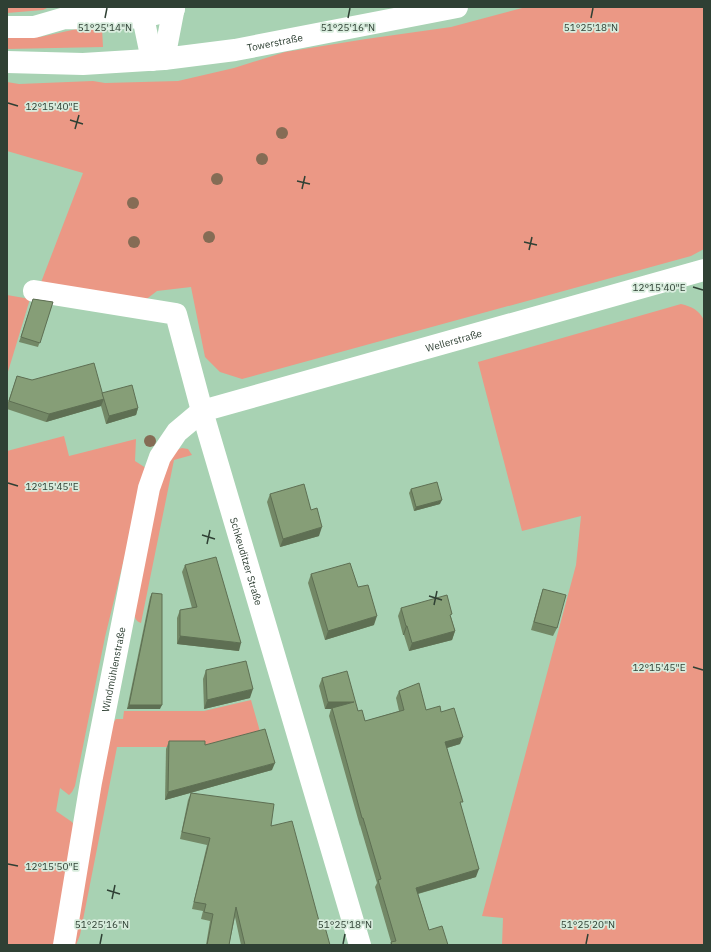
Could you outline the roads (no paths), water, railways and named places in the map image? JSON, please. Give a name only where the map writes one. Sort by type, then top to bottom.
[{"type":"main road","name":"Towerstraße","points":[[7,62],[83,64],[158,60],[235,50],[457,7]]},
{"type":"main road","points":[[7,27],[34,27],[72,13],[105,19],[142,12],[177,8],[158,60]]},
{"type":"main road","points":[[142,12],[158,60]]},
{"type":"main road","name":"Wellerstraße","points":[[202,411],[704,270]]},
{"type":"main road","name":"Schkeuditzer Straße","points":[[34,291],[176,314],[202,411],[360,945]]},
{"type":"main road","name":"Windmühlenstraße","points":[[64,945],[91,782],[149,488],[160,457],[177,432],[202,411]]}]
